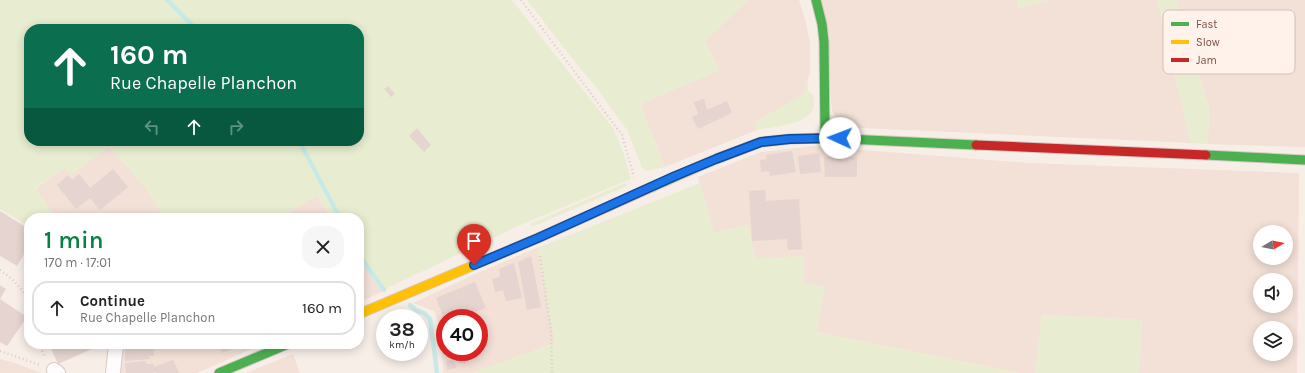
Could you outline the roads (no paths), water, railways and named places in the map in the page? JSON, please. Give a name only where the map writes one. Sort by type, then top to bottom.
[{"type":"street","points":[[816,0],[822,24],[824,42],[825,138]]},
{"type":"street","points":[[364,312],[538,238],[716,159],[761,142],[825,138],[1305,160]]},
{"type":"street","points":[[114,373],[116,349]]},
{"type":"street","points":[[220,373],[276,349]]},
{"type":"waterway","points":[[167,0],[191,24]]},
{"type":"waterway","points":[[302,146],[337,213]]},
{"type":"waterway","points":[[364,262],[384,290]]},
{"type":"waterway","points":[[410,305],[416,310],[424,313],[430,319],[437,373]]}]
